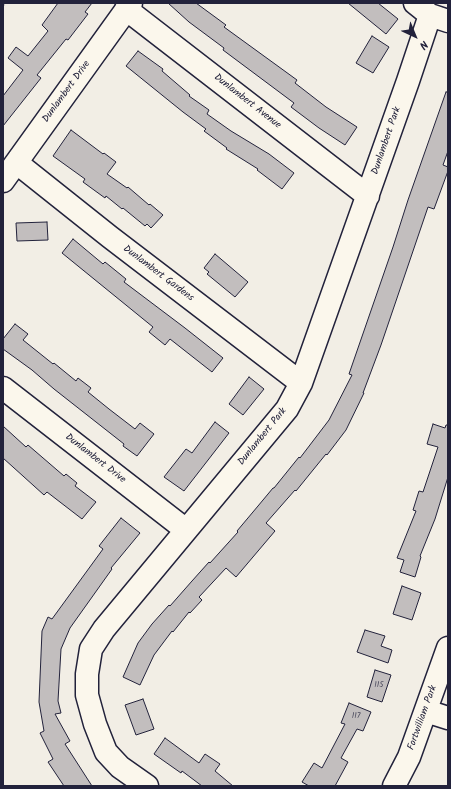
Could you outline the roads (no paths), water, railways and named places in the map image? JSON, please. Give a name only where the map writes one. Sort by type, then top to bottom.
[{"type":"street","name":"Dunlambert Drive","points":[[3,181],[129,6]]},
{"type":"street","name":"Dunlambert Avenue","points":[[129,6],[368,196]]},
{"type":"street","name":"Dunlambert Park","points":[[147,786],[120,768],[106,752],[95,724],[87,694],[87,674],[91,649],[104,629],[287,409],[301,383],[368,196],[431,13]]},
{"type":"street","name":"Dunlambert Gardens","points":[[16,163],[301,383]]},
{"type":"street","name":"Dunlambert Drive","points":[[3,388],[186,530]]},
{"type":"street","name":"Fortwilliam Park","points":[[394,786],[409,757],[448,648]]},
{"type":"street","points":[[426,711],[448,718]]}]
